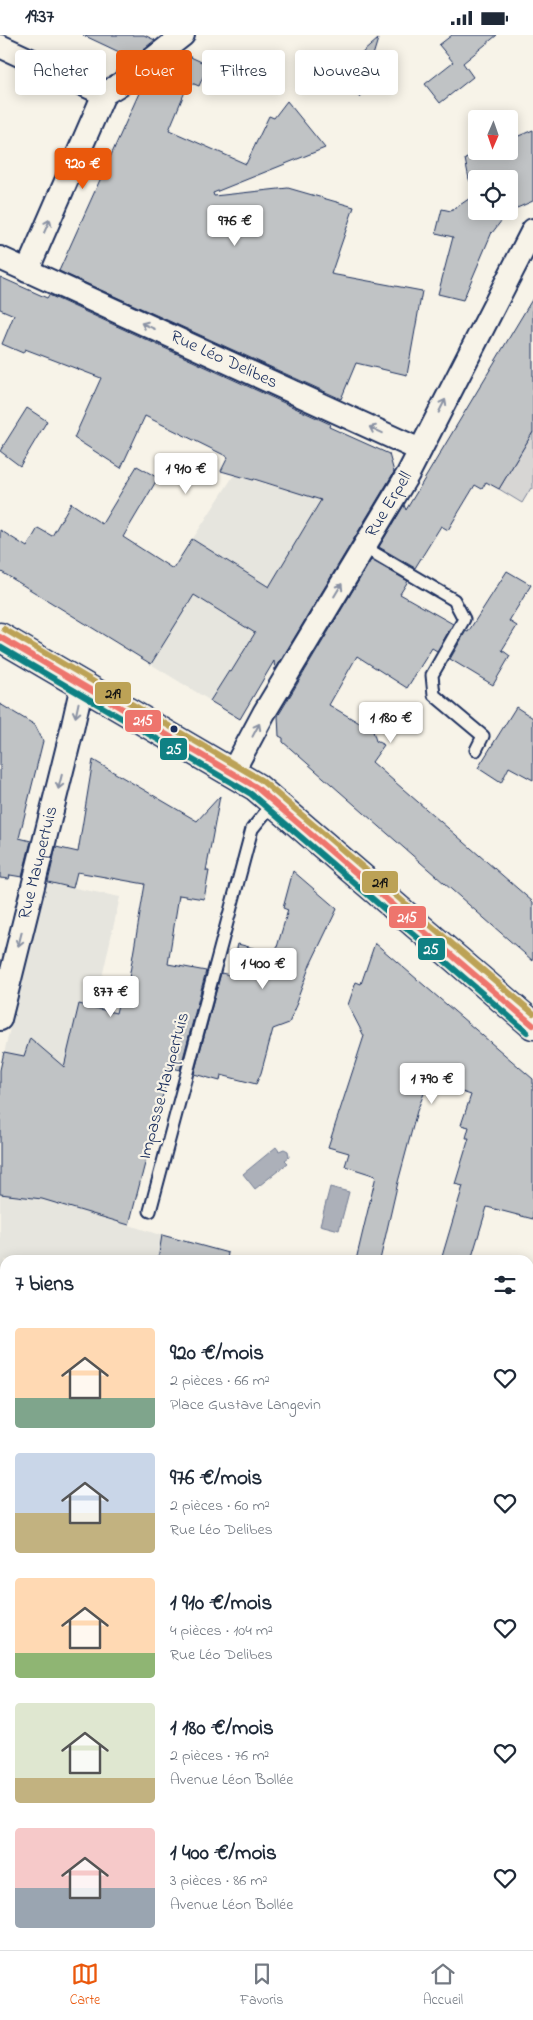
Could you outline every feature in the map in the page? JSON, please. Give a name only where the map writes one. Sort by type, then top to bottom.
[{"type":"main road","points":[[0,637],[256,787],[533,1025]]},
{"type":"street","points":[[106,93],[122,83],[183,35]]},
{"type":"street","points":[[0,46],[15,53]]},
{"type":"street","points":[[27,271],[104,95]]},
{"type":"street","name":"Rue Erpell","points":[[232,773],[264,713],[420,450],[530,241]]},
{"type":"street","name":"Rue Léo Delibes","points":[[0,258],[420,450]]},
{"type":"street","name":"Rue Maupertuis","points":[[0,1016],[82,685]]},
{"type":"lane","points":[[364,547],[454,600],[464,619],[432,675],[434,695],[483,736],[476,750]]},
{"type":"lane","name":"Impasse Maupertuis","points":[[150,1211],[252,829],[274,802]]},
{"type":"shaded area","points":[[533,432],[533,489],[531,488],[522,503],[499,489]]},
{"type":"shaded area","points":[[234,475],[285,489],[371,502],[240,719],[123,647]]},
{"type":"shaded area","points":[[45,882],[120,897],[98,995],[183,1017],[129,1225],[210,1248],[208,1255],[0,1255],[0,1070]]},
{"type":"shaded area","points":[[276,1147],[279,1151],[284,1149],[288,1151],[289,1157],[285,1160],[288,1163],[255,1189],[243,1174]]},
{"type":"shaded area","points":[[330,1187],[349,1192],[339,1230],[320,1225]]},
{"type":"building","points":[[83,35],[144,35],[155,40],[142,50],[116,50]]},
{"type":"building","points":[[452,35],[497,35],[463,63],[473,77],[440,103],[425,84],[453,62],[439,45]]},
{"type":"building","points":[[378,39],[375,50],[365,50]]},
{"type":"building","points":[[192,58],[202,62],[202,79],[199,86],[192,83]]},
{"type":"building","points":[[138,95],[184,95],[169,130],[246,164],[269,116],[274,118],[287,101],[325,148],[213,193],[214,196],[288,188],[354,207],[331,274],[422,291],[407,375],[356,363],[341,399],[59,271]]},
{"type":"building","points":[[533,130],[533,201],[518,208],[518,170],[468,170],[468,174],[465,159],[518,160],[518,136]]},
{"type":"building","points":[[468,199],[468,220],[502,220],[492,232],[463,300],[438,294],[453,237],[436,233],[442,209],[451,211]]},
{"type":"building","points":[[0,277],[47,298],[49,295],[330,424],[329,427],[389,454],[394,472],[275,670],[274,661],[240,719],[210,701],[229,671],[231,672],[255,633],[194,595],[151,664],[0,571],[0,530],[27,547],[38,528],[52,536],[71,503],[102,524],[137,466],[158,478],[123,537],[173,569],[192,539],[269,587],[321,500],[254,479],[221,471],[228,457],[145,416],[121,468],[74,438],[101,378],[25,349],[23,353],[2,344],[14,315],[0,309]]},
{"type":"building","points":[[533,298],[533,432],[499,489],[486,482],[482,489],[475,485],[448,530],[441,526],[415,568],[379,547],[404,505],[406,510]]},
{"type":"building","points":[[27,408],[47,421],[20,466],[0,451]]},
{"type":"building","points":[[371,560],[408,581],[400,594],[453,624],[437,651],[432,648],[407,688],[357,656],[329,705],[373,731],[376,741],[384,745],[372,762],[533,902],[533,961],[283,742],[283,738],[279,736],[278,716]]},
{"type":"building","points":[[507,571],[531,585],[509,621],[517,626],[502,650],[510,656],[493,685],[450,659],[466,631],[468,632]]},
{"type":"building","points":[[0,704],[35,725],[43,741],[19,838],[31,841],[22,877],[10,875],[9,879],[0,878]]},
{"type":"building","points":[[516,707],[533,718],[533,780],[509,767],[501,783],[478,768]]},
{"type":"building","points":[[93,760],[197,821],[220,796],[206,871],[209,871],[204,899],[179,895],[168,964],[206,971],[180,1070],[170,1067],[129,1225],[42,1199],[0,1194],[0,1070],[4,1052],[24,1056],[30,1038],[64,1067],[79,1004],[116,1013],[119,1000],[125,1002],[145,884],[77,872],[73,888],[48,882],[56,847],[78,852]]},
{"type":"building","points":[[293,871],[337,909],[310,965],[296,1003],[298,1003],[289,1023],[273,1029],[261,1073],[256,1084],[221,1075],[220,1081],[194,1074],[221,973],[230,975],[238,944],[275,954],[288,910],[283,908]]},
{"type":"building","points":[[375,943],[533,1079],[533,1219],[487,1207],[473,1255],[442,1255],[463,1186],[455,1184],[469,1138],[466,1138],[469,1127],[461,1125],[471,1095],[429,1081],[417,1111],[381,1255],[357,1255],[376,1176],[345,1166],[349,1153],[328,1147],[364,1036],[348,1005],[356,982],[361,984]]},
{"type":"building","points":[[162,1235],[228,1253],[228,1255],[159,1255]]},
{"type":"transit line","name":"219","points":[[4,629],[261,780],[533,1013]]},
{"type":"transit line","name":"215","points":[[0,637],[256,787],[533,1025]]},
{"type":"transit line","name":"25","points":[[0,647],[251,794],[527,1032]]}]
